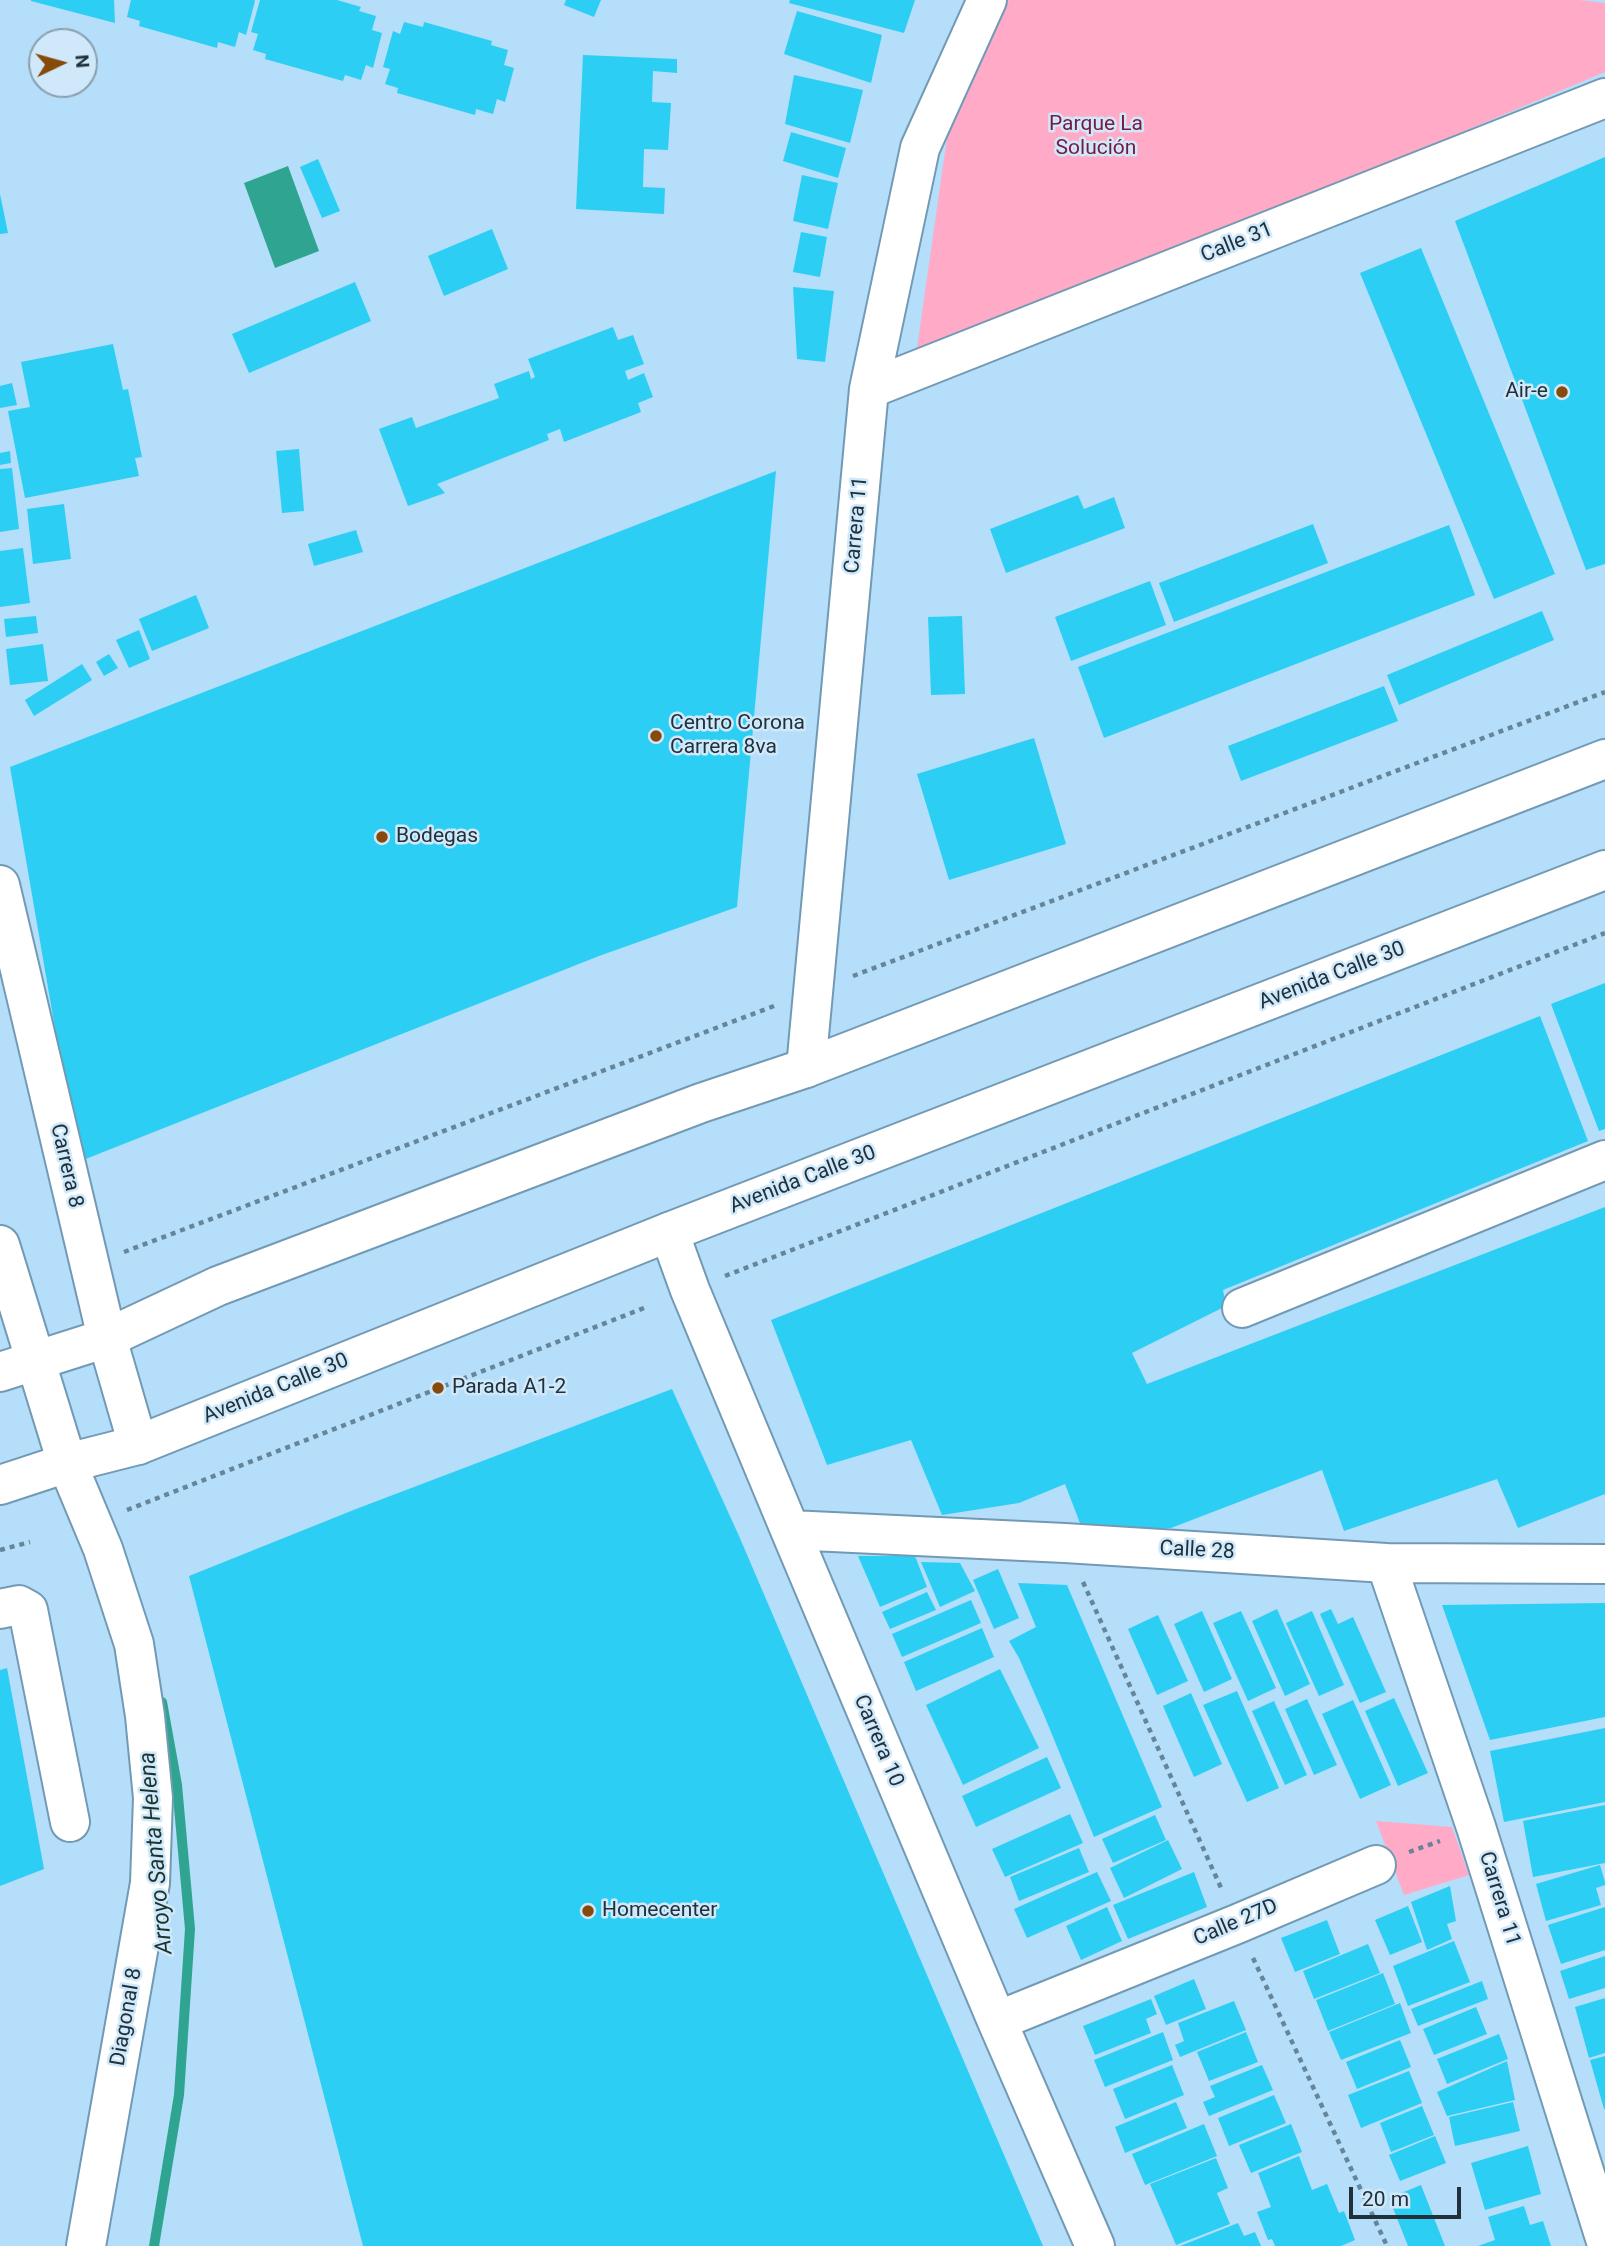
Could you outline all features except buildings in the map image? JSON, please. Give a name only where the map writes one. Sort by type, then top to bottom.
[{"type":"main road","name":"Carrera 11","points":[[806,1068],[869,389],[920,148],[987,0]]},
{"type":"main road","name":"Calle 31","points":[[869,389],[1605,98]]},
{"type":"main road","points":[[18,1366],[107,1338],[218,1286],[701,1103],[806,1068],[1605,759]]},
{"type":"main road","name":"Avenida Calle 30","points":[[0,1485],[138,1445],[668,1232],[1605,870]]},
{"type":"main road","name":"Carrera 8","points":[[0,886],[107,1338],[138,1445]]},
{"type":"main road","points":[[1242,1308],[1605,1160]]},
{"type":"main road","name":"Carrera 10","points":[[668,1232],[790,1530],[1095,2246]]},
{"type":"main road","points":[[0,1245],[18,1366],[67,1464]]},
{"type":"main road","name":"Diagonal 8","points":[[67,1464],[103,1549],[134,1644],[145,1716],[152,1798],[150,1883],[86,2246]]},
{"type":"main road","name":"Calle 28","points":[[790,1530],[1065,1543],[1386,1563],[1605,1564]]},
{"type":"main road","name":"Carrera 11","points":[[1386,1563],[1476,1827],[1605,2238]]},
{"type":"main road","points":[[0,1609],[19,1605],[28,1610],[70,1822]]},
{"type":"main road","name":"Calle 27D","points":[[997,2021],[1376,1864]]},
{"type":"path","points":[[842,980],[1605,692]]},
{"type":"path","points":[[724,1277],[1605,933]]},
{"type":"path","points":[[121,1254],[785,1002]]},
{"type":"path","points":[[125,1511],[644,1308]]},
{"type":"path","points":[[0,1550],[30,1542]]},
{"type":"path","points":[[1376,1864],[1476,1827]]},
{"type":"green space","name":"Parque La Solución","points":[[1009,0],[1579,0],[1605,3],[1605,72],[915,362],[949,124]]},
{"type":"green space","points":[[1376,1821],[1452,1827],[1469,1875],[1404,1895]]},
{"type":"shaded area","points":[[288,166],[319,251],[275,268],[244,183]]},
{"type":"waterway","name":"Arroyo Santa Helena","points":[[154,2246],[179,2095],[190,1929],[177,1785],[162,1702]]},
{"type":"place","name":"Air-e","points":[[1562,392]]},
{"type":"place","name":"Centro Corona Carrera 8va","points":[[656,736]]},
{"type":"place","name":"Bodegas","points":[[382,837]]},
{"type":"place","name":"Parada A1-2","points":[[438,1388]]},
{"type":"place","name":"Homecenter","points":[[588,1911]]}]
